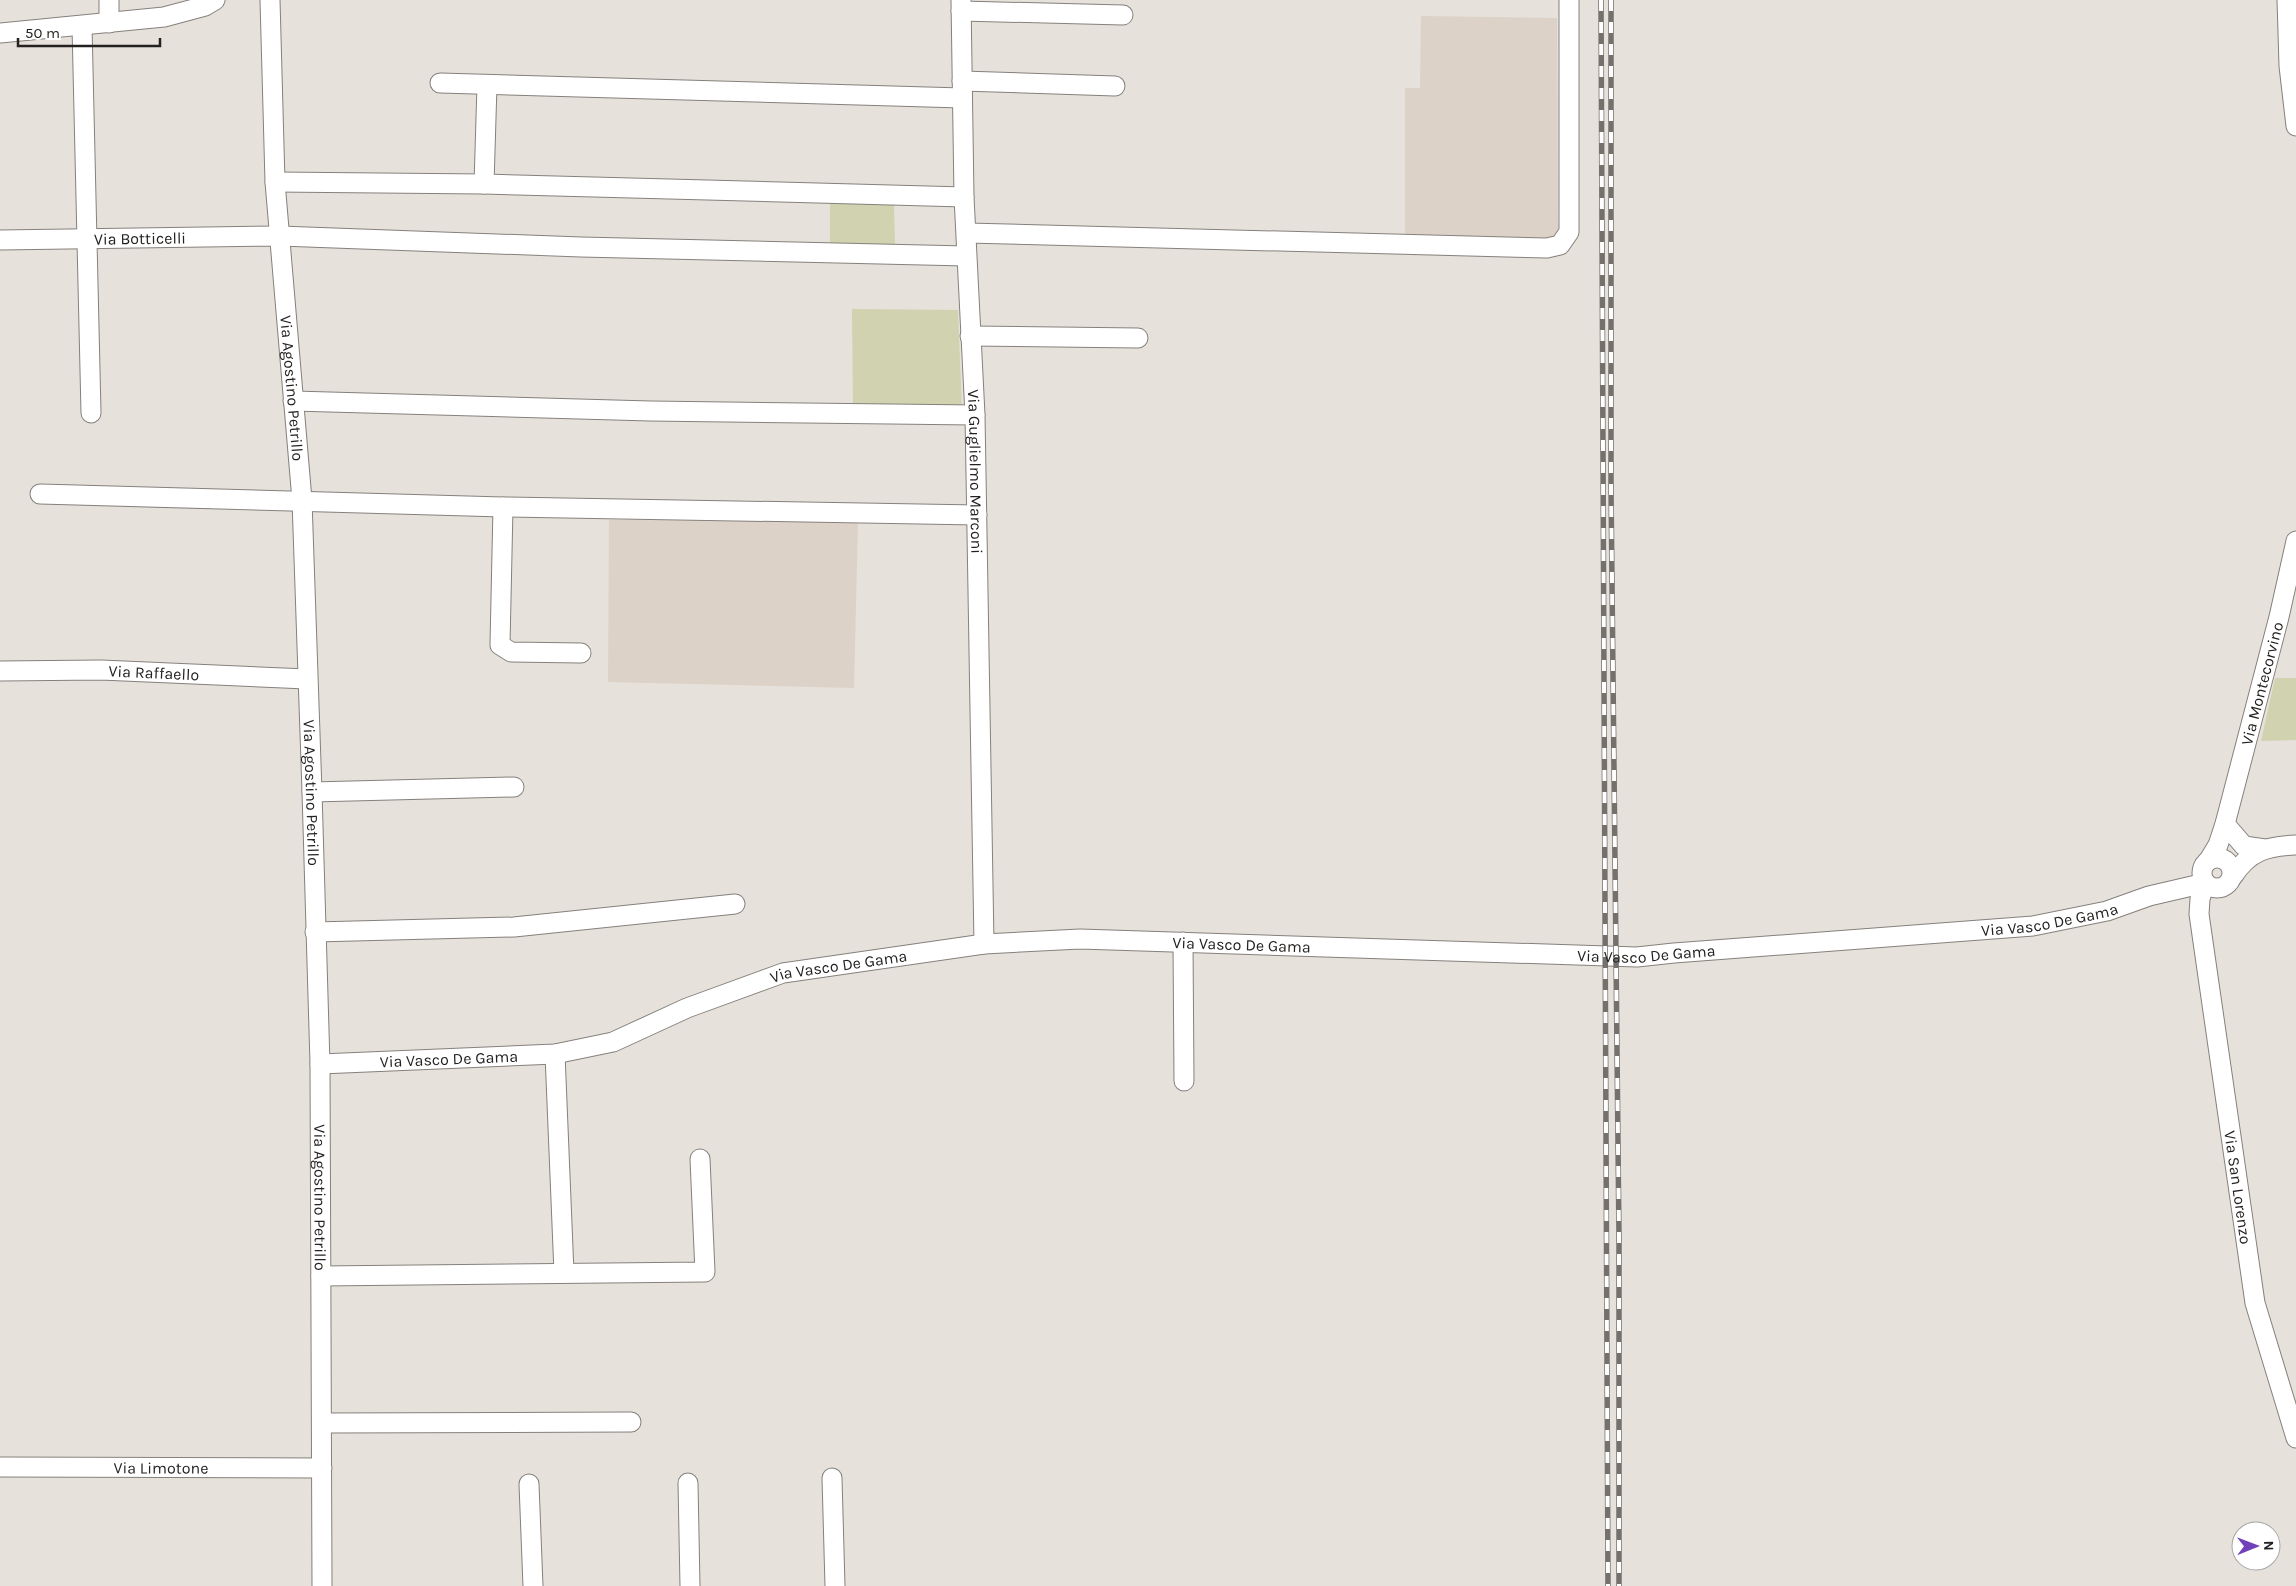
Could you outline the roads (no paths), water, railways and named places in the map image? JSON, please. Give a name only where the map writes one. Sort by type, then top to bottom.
[{"type":"street","points":[[109,0],[109,23]]},
{"type":"street","points":[[0,33],[164,17],[205,6],[215,0]]},
{"type":"street","name":"Via Agostino Petrillo","points":[[270,0],[275,182],[302,500],[312,792],[320,1064],[322,1586]]},
{"type":"street","points":[[967,233],[1547,248],[1560,245],[1569,232],[1569,0]]},
{"type":"street","points":[[2287,0],[2289,66],[2296,126]]},
{"type":"street","points":[[961,6],[1123,15]]},
{"type":"street","name":"Via Guglielmo Marconi","points":[[961,6],[966,256],[975,415],[984,944]]},
{"type":"street","points":[[82,26],[91,414]]},
{"type":"street","points":[[440,83],[962,89],[1115,86]]},
{"type":"street","points":[[484,184],[488,85]]},
{"type":"street","points":[[275,182],[484,184],[964,197]]},
{"type":"street","name":"Via Botticelli","points":[[0,240],[280,236],[581,248],[966,256]]},
{"type":"street","points":[[970,336],[1138,338]]},
{"type":"street","points":[[293,401],[650,411],[975,415]]},
{"type":"street","points":[[40,494],[503,507],[977,515]]},
{"type":"street","points":[[503,507],[500,644],[511,652],[580,653]]},
{"type":"street","name":"Via Montecorvino","points":[[2206,870],[2218,845],[2225,824],[2288,617],[2296,541]]},
{"type":"street","name":"Via Raffaello","points":[[0,671],[101,670],[307,678]]},
{"type":"street","points":[[312,792],[514,787]]},
{"type":"street","points":[[2225,824],[2244,846]]},
{"type":"street","name":"Via Montecorvino","points":[[2225,824],[2228,875]]},
{"type":"street","points":[[2228,875],[2237,850],[2244,846],[2265,849],[2296,845]]},
{"type":"street","points":[[2228,875],[2219,858],[2206,870],[2213,888],[2228,875],[2242,862],[2265,849]]},
{"type":"street","name":"Via Vasco De Gama","points":[[320,1064],[555,1054],[613,1042],[687,1008],[784,973],[984,944],[1080,940],[1183,942],[1637,957],[1674,952],[2033,926],[2107,912],[2173,889],[2206,870]]},
{"type":"street","name":"Via San Lorenzo","points":[[2206,870],[2200,898],[2199,914],[2208,988],[2256,1303],[2296,1438]]},
{"type":"street","name":"Via San Lorenzo","points":[[2202,931],[2209,910],[2228,875]]},
{"type":"street","points":[[315,932],[514,927],[735,904]]},
{"type":"street","points":[[1183,942],[1184,1081]]},
{"type":"street","points":[[555,1054],[564,1273]]},
{"type":"street","points":[[321,1276],[705,1272],[700,1159]]},
{"type":"street","points":[[322,1423],[631,1422]]},
{"type":"street","name":"Via Limotone","points":[[0,1467],[322,1468]]},
{"type":"street","points":[[832,1478],[835,1586]]},
{"type":"street","points":[[688,1483],[690,1586]]},
{"type":"street","points":[[529,1484],[533,1586]]},
{"type":"railway","points":[[1601,0],[1608,1586]]},
{"type":"railway","points":[[1611,0],[1611,487],[1619,1237],[1619,1586]]}]
